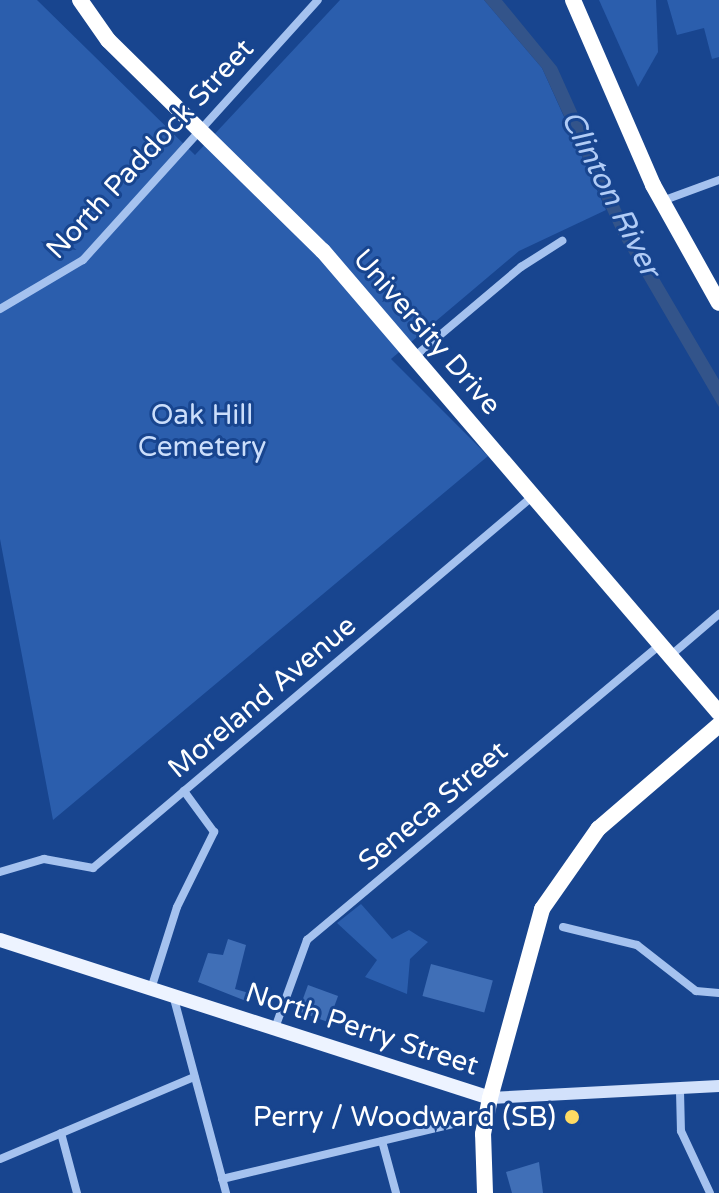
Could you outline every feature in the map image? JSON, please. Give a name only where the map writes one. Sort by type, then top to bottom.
[{"type":"highway","name":"University Drive","points":[[80,0],[108,40],[306,232],[719,713]]},
{"type":"highway","points":[[573,0],[662,201],[719,303]]},
{"type":"highway","points":[[485,1193],[483,1134],[490,1098],[542,909],[567,868],[617,810],[719,725]]},
{"type":"main road","name":"North Perry Street","points":[[0,940],[490,1098]]},
{"type":"street","name":"North Paddock Street","points":[[0,309],[77,266],[318,0]]},
{"type":"street","points":[[662,201],[719,180]]},
{"type":"street","points":[[414,357],[562,241]]},
{"type":"street","name":"Moreland Avenue","points":[[0,872],[44,859],[91,869],[533,496]]},
{"type":"street","name":"Seneca Street","points":[[275,1028],[307,940],[666,650],[719,614]]},
{"type":"street","points":[[151,989],[177,905],[214,832],[184,791]]},
{"type":"street","points":[[563,927],[637,945],[696,991],[719,993]]},
{"type":"street","points":[[173,995],[226,1193]]},
{"type":"street","points":[[0,1159],[194,1077]]},
{"type":"street","name":"North Perry Street","points":[[490,1098],[680,1091],[719,1086]]},
{"type":"street","points":[[680,1091],[681,1131],[710,1193]]},
{"type":"street","points":[[222,1179],[452,1124]]},
{"type":"street","points":[[61,1133],[77,1193]]},
{"type":"street","points":[[382,1141],[396,1193]]},
{"type":"green space","name":"Oak Hill Cemetery","points":[[0,0],[37,0],[195,155],[340,0],[484,0],[542,68],[606,210],[519,251],[391,359],[488,456],[53,820],[0,539]]},
{"type":"green space","points":[[599,0],[656,0],[658,52],[638,87]]},
{"type":"green space","points":[[667,0],[719,0],[719,57],[712,59],[704,28],[677,35]]},
{"type":"green space","points":[[361,904],[392,939],[409,930],[428,942],[410,959],[407,994],[365,977],[377,960],[337,923]]},
{"type":"water","name":"Clinton River","points":[[484,0],[502,0],[557,67],[629,227],[719,380],[719,407],[618,234],[542,68]]},
{"type":"building","points":[[228,939],[246,945],[235,989],[249,993],[246,1001],[198,982],[208,953],[223,955]]},
{"type":"building","points":[[431,964],[493,981],[484,1012],[422,996]]},
{"type":"building","points":[[308,985],[338,996],[328,1022],[298,1011]]},
{"type":"building","points":[[539,1162],[543,1193],[512,1193],[506,1172]]},
{"type":"place","name":"Perry / Woodward (SB)","points":[[572,1117]]}]
